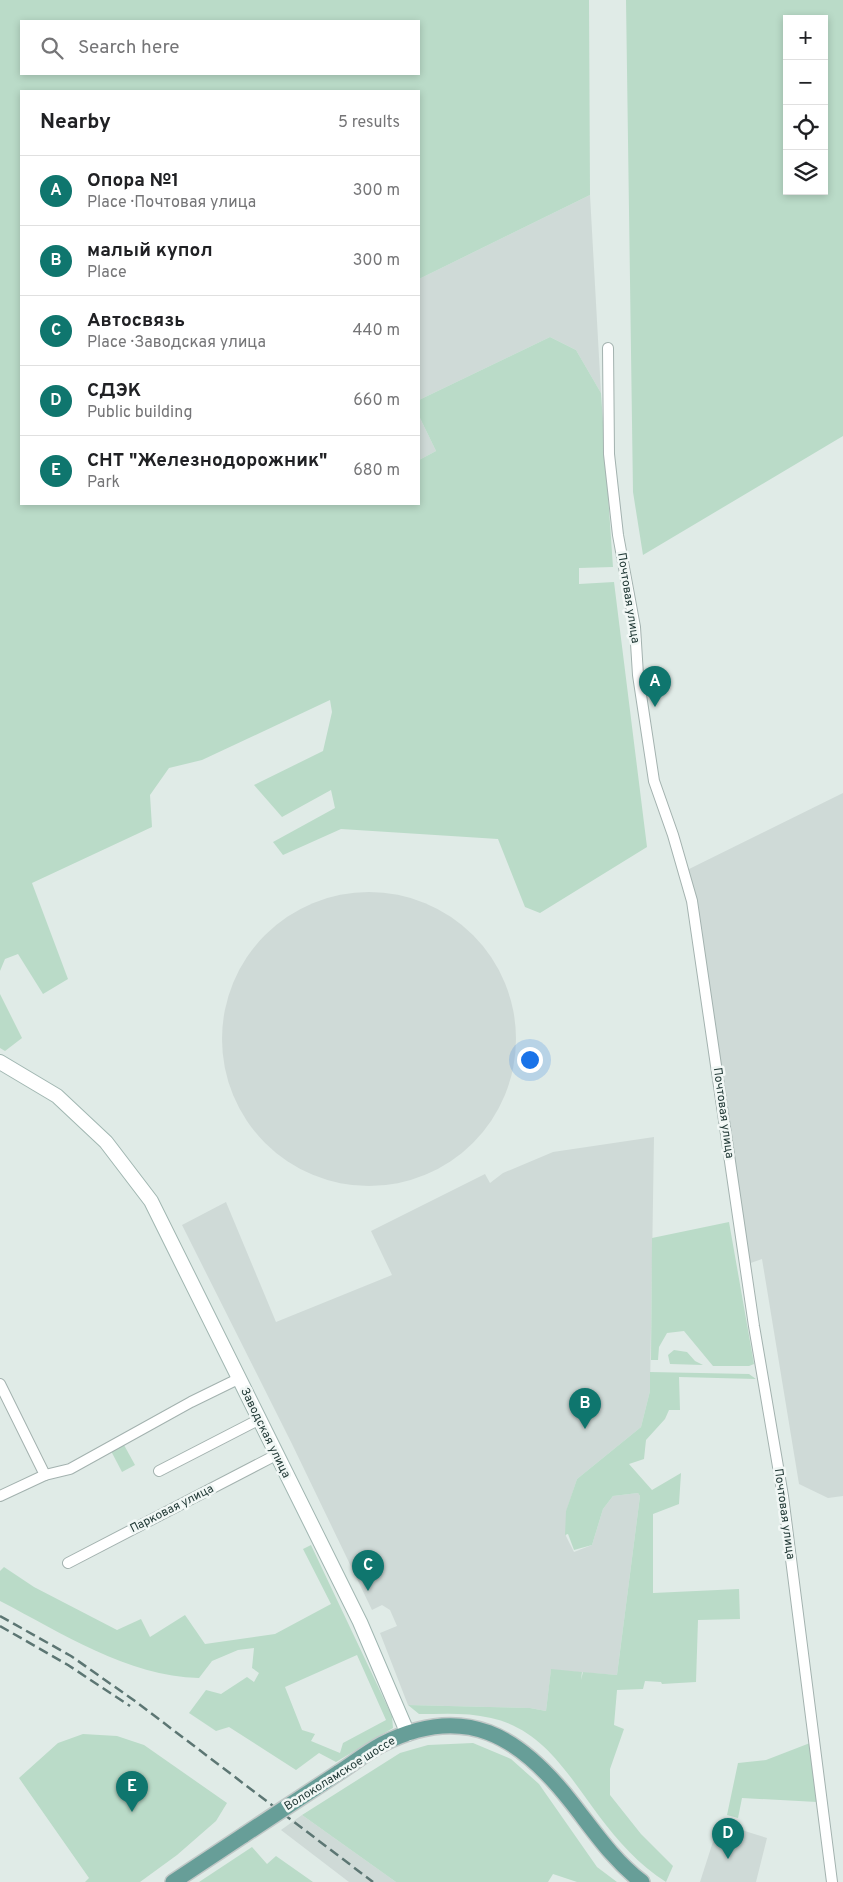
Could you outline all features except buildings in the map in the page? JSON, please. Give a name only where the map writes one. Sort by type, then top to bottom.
[{"type":"main road","name":"Заводская улица","points":[[0,1062],[57,1096],[106,1142],[151,1201],[258,1420],[360,1622],[408,1734]]},
{"type":"main road","name":"Волоколамское шоссе","points":[[172,1882],[381,1745],[408,1734],[438,1727],[467,1726],[508,1741],[542,1768],[612,1855],[642,1882]]},
{"type":"street","name":"Почтовая улица","points":[[608,348],[609,454],[618,535],[635,627],[638,675],[654,781],[673,835],[692,901],[754,1326],[783,1496],[832,1882]]},
{"type":"street","points":[[0,1496],[45,1475],[70,1469],[191,1402],[238,1379]]},
{"type":"street","points":[[0,1384],[45,1475]]},
{"type":"street","points":[[159,1472],[258,1420]]},
{"type":"street","name":"Парковая улица","points":[[68,1563],[276,1455]]},
{"type":"shaded area","points":[[590,195],[601,393],[576,350],[550,337],[420,400],[420,279]]},
{"type":"shaded area","points":[[420,418],[436,451],[420,459]]},
{"type":"shaded area","points":[[843,793],[843,1496],[828,1498],[799,1484],[762,1259],[745,1265],[683,872]]},
{"type":"shaded area","points":[[355,892],[383,892],[412,898],[451,916],[483,946],[492,957],[510,996],[514,1010],[516,1039],[514,1068],[505,1095],[492,1121],[473,1143],[451,1162],[412,1180],[383,1186],[355,1186],[326,1180],[287,1162],[255,1132],[246,1121],[228,1082],[222,1053],[222,1025],[228,996],[246,957],[276,925],[287,916],[326,898]]},
{"type":"shaded area","points":[[654,1137],[650,1391],[641,1427],[577,1479],[566,1512],[566,1536],[574,1552],[592,1545],[603,1509],[613,1496],[638,1493],[640,1496],[617,1675],[551,1670],[546,1711],[530,1708],[408,1705],[380,1633],[397,1626],[390,1610],[382,1605],[372,1610],[292,1444],[182,1225],[226,1202],[276,1322],[392,1275],[371,1231],[485,1174],[490,1183],[503,1173],[553,1152]]},
{"type":"shaded area","points":[[302,1815],[396,1882],[349,1882],[281,1830]]},
{"type":"shaded area","points":[[719,1823],[767,1838],[756,1882],[700,1882]]},
{"type":"green space","points":[[0,0],[589,0],[590,195],[420,279],[420,90],[20,90],[20,505],[420,505],[420,459],[436,451],[420,418],[420,400],[550,337],[576,350],[601,393],[613,567],[579,568],[579,584],[614,582],[647,847],[540,913],[525,907],[498,839],[341,829],[283,855],[273,842],[335,808],[331,790],[282,817],[254,785],[323,751],[332,712],[330,700],[202,760],[169,768],[150,795],[152,827],[32,883],[68,979],[43,994],[18,954],[5,959],[0,971]]},
{"type":"green space","points":[[626,0],[843,0],[843,436],[643,555],[633,492]]},
{"type":"green space","points":[[0,994],[22,1038],[5,1051],[0,1048]]},
{"type":"green space","points":[[729,1222],[754,1364],[749,1366],[713,1366],[684,1331],[667,1333],[659,1347],[658,1360],[651,1360],[652,1238]]},
{"type":"green space","points":[[674,1350],[687,1352],[695,1361],[703,1365],[670,1364],[668,1355]]},
{"type":"green space","points":[[650,1372],[749,1374],[756,1379],[679,1377],[680,1410],[669,1410],[665,1419],[646,1440],[644,1459],[629,1464],[652,1490],[681,1473],[679,1504],[653,1514],[653,1593],[739,1589],[740,1619],[698,1620],[696,1682],[662,1684],[661,1682],[645,1681],[643,1689],[617,1690],[614,1725],[624,1729],[610,1769],[610,1795],[641,1834],[673,1866],[666,1882],[656,1876],[621,1843],[565,1770],[540,1743],[526,1732],[509,1724],[482,1716],[419,1714],[408,1705],[530,1708],[546,1711],[551,1669],[582,1672],[581,1680],[583,1672],[617,1675],[640,1496],[638,1493],[613,1496],[603,1509],[592,1545],[574,1550],[568,1534],[565,1535],[566,1511],[577,1479],[641,1427],[650,1391]]},
{"type":"green space","points":[[124,1445],[135,1465],[122,1472],[111,1451]]},
{"type":"green space","points":[[311,1545],[392,1716],[393,1728],[336,1762],[319,1753],[296,1770],[229,1727],[216,1731],[189,1713],[206,1690],[221,1694],[247,1677],[254,1682],[259,1673],[252,1668],[254,1648],[238,1650],[212,1661],[199,1678],[172,1675],[146,1670],[96,1651],[0,1601],[0,1571],[4,1567],[34,1587],[117,1630],[141,1619],[150,1637],[185,1615],[205,1644],[275,1634],[331,1604],[303,1549]],"holes":[[[357,1655],[386,1720],[343,1743],[340,1753],[311,1741],[315,1734],[302,1730],[285,1687]]]},
{"type":"green space","points":[[83,1734],[117,1736],[144,1745],[227,1803],[216,1821],[177,1855],[140,1882],[85,1882],[89,1878],[19,1778],[58,1743]]},
{"type":"green space","points":[[473,1743],[511,1759],[539,1784],[597,1867],[617,1882],[577,1882],[553,1874],[548,1882],[396,1882],[302,1815],[400,1753],[428,1745]]},
{"type":"green space","points":[[810,1743],[817,1802],[742,1798],[738,1818],[727,1815],[738,1763],[766,1760]]},
{"type":"green space","points":[[252,1847],[267,1864],[276,1856],[313,1882],[199,1882]]},
{"type":"railway","points":[[0,1616],[71,1656],[135,1701],[373,1882]]},
{"type":"railway","points":[[0,1626],[68,1665],[130,1706]]},
{"type":"place","name":"Опора №1","points":[[655,707]]},
{"type":"place","name":"малый купол","points":[[585,1429]]},
{"type":"place","name":"Автосвязь","points":[[368,1591]]},
{"type":"place","name":"СНТ \"Железнодорожник\"","points":[[132,1812]]},
{"type":"place","name":"СДЭК","points":[[728,1859]]}]
